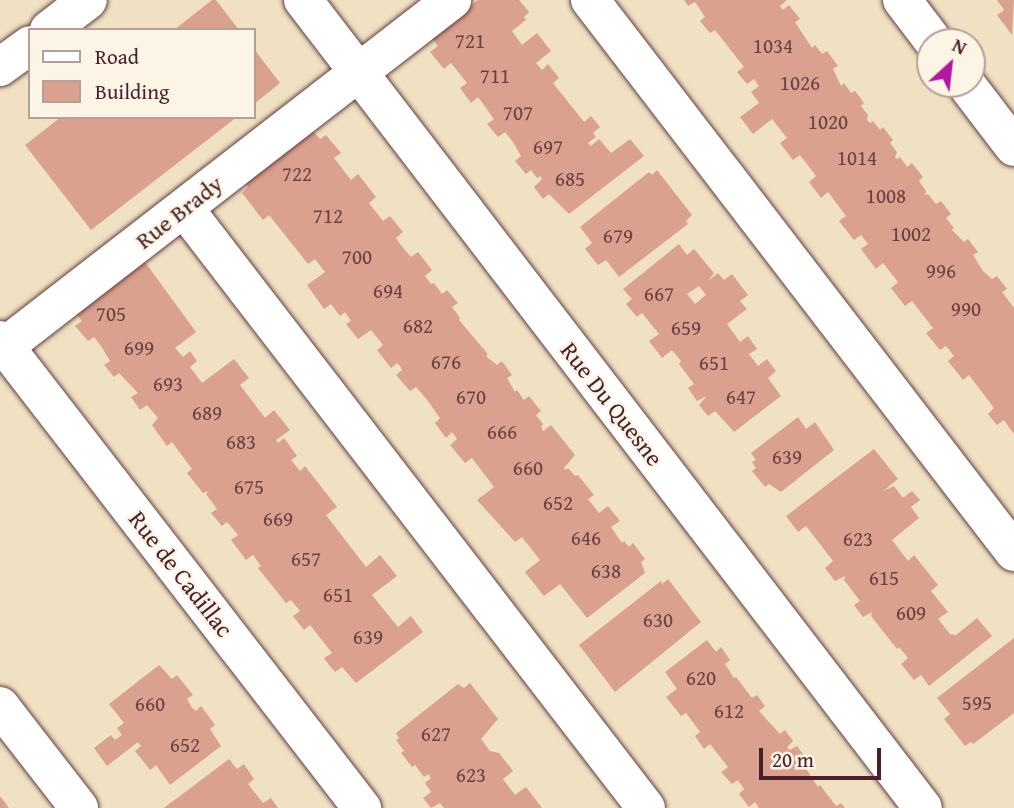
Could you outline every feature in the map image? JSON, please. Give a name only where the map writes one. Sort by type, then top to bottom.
[{"type":"street","points":[[52,28],[88,0]]},
{"type":"street","name":"Rue Du Quesne","points":[[303,0],[923,808]]},
{"type":"street","name":"Rue Brady","points":[[2,345],[452,0]]},
{"type":"street","points":[[590,0],[1014,552]]},
{"type":"street","points":[[902,0],[923,28]]},
{"type":"street","points":[[0,67],[28,46]]},
{"type":"street","points":[[977,98],[1014,147]]},
{"type":"street","points":[[184,208],[646,808]]},
{"type":"street","name":"Rue de Cadillac","points":[[2,345],[362,808]]},
{"type":"street","points":[[0,706],[79,808]]},
{"type":"building","points":[[212,0],[216,0],[237,28],[177,28]]},
{"type":"building","points":[[478,0],[519,0],[529,12],[524,17],[526,20],[512,31],[522,45],[537,33],[551,51],[536,63],[542,70],[548,64],[559,78],[553,83],[584,122],[591,116],[600,127],[593,133],[596,137],[588,143],[591,146],[599,139],[611,153],[630,139],[644,156],[569,214],[549,194],[543,199],[534,187],[542,179],[540,176],[537,178],[531,170],[526,174],[515,161],[521,156],[513,142],[505,132],[498,137],[487,124],[494,119],[478,97],[471,103],[460,88],[467,83],[451,63],[444,69],[430,52],[438,46],[431,37]]},
{"type":"building","points":[[684,0],[787,0],[780,6],[783,10],[789,5],[800,19],[795,22],[812,48],[815,45],[822,54],[827,51],[838,66],[833,69],[841,86],[844,83],[851,93],[855,91],[864,103],[861,106],[868,115],[867,120],[870,123],[873,121],[880,130],[883,127],[893,140],[890,143],[897,152],[895,157],[900,157],[907,167],[912,163],[923,177],[919,181],[926,191],[925,195],[928,194],[936,204],[941,201],[951,214],[946,218],[954,228],[952,230],[964,242],[968,239],[978,252],[973,255],[983,271],[992,279],[997,276],[1007,289],[1002,292],[1014,308],[1014,434],[1004,420],[997,425],[988,414],[994,408],[969,375],[963,380],[948,361],[954,356],[946,346],[940,350],[926,333],[933,328],[912,301],[905,306],[891,288],[898,282],[883,263],[876,269],[861,249],[868,244],[861,235],[854,240],[839,221],[846,216],[828,192],[821,198],[809,182],[816,176],[800,155],[793,160],[780,143],[787,138],[772,119],[753,134],[740,117],[759,103],[751,92],[759,86],[754,79],[747,84],[737,72],[744,67],[715,30],[710,33],[700,21],[705,17],[695,2],[688,6]]},
{"type":"building","points":[[997,0],[1014,0],[1012,35],[997,15],[1004,10]]},
{"type":"building","points":[[256,52],[280,83],[256,102]]},
{"type":"building","points":[[58,119],[234,119],[91,230],[25,145]]},
{"type":"building","points":[[311,129],[320,139],[326,135],[341,153],[334,158],[351,180],[358,174],[376,197],[369,203],[383,221],[390,216],[403,232],[396,238],[411,257],[418,252],[432,270],[425,276],[431,284],[434,283],[442,294],[447,290],[458,303],[452,307],[459,320],[487,353],[487,357],[497,365],[502,361],[512,375],[507,378],[515,392],[517,390],[524,400],[529,396],[541,411],[536,415],[543,424],[543,431],[551,425],[575,455],[564,468],[568,468],[575,476],[578,475],[594,495],[588,499],[599,513],[608,506],[620,521],[611,527],[622,543],[624,541],[629,547],[633,543],[645,559],[641,562],[645,573],[587,618],[560,584],[544,596],[525,572],[540,560],[522,537],[515,542],[477,500],[494,487],[472,458],[465,463],[450,445],[457,439],[452,432],[446,438],[435,423],[440,418],[428,401],[416,387],[410,391],[396,375],[402,370],[400,366],[397,363],[391,368],[377,350],[383,345],[371,330],[358,339],[346,324],[351,321],[345,312],[340,316],[331,304],[324,309],[307,285],[325,272],[315,259],[308,264],[269,215],[263,220],[242,193],[248,187],[244,181]]},
{"type":"building","points":[[657,170],[692,215],[686,221],[688,224],[619,277],[606,260],[598,265],[585,249],[592,243],[580,227],[649,172],[652,175]]},
{"type":"building","points":[[679,244],[687,255],[694,249],[714,273],[708,281],[718,273],[724,280],[732,274],[748,295],[740,301],[747,309],[727,324],[740,342],[748,336],[757,349],[749,354],[758,366],[767,359],[776,371],[768,378],[781,396],[734,432],[715,411],[708,416],[699,405],[707,396],[697,401],[688,388],[694,384],[672,350],[662,358],[649,341],[659,334],[642,313],[637,317],[626,304],[632,299],[623,289]],"holes":[[[699,286],[706,295],[695,304],[687,294]]]},
{"type":"building","points":[[145,262],[196,332],[175,348],[183,357],[190,351],[197,361],[190,367],[202,383],[234,359],[249,378],[240,385],[265,418],[274,410],[290,430],[276,440],[278,443],[284,438],[297,456],[291,460],[300,471],[305,466],[337,507],[326,515],[366,567],[380,555],[397,576],[372,595],[398,627],[411,616],[423,632],[356,683],[342,667],[335,672],[329,665],[324,658],[332,653],[310,625],[304,630],[293,616],[300,611],[291,600],[286,603],[258,568],[261,566],[253,555],[246,560],[231,540],[238,535],[227,522],[222,526],[211,513],[217,509],[206,494],[209,491],[203,493],[187,473],[192,469],[172,442],[167,446],[152,425],[158,418],[147,405],[140,410],[131,397],[138,393],[119,373],[114,377],[104,365],[110,361],[101,346],[94,337],[88,341],[75,326],[82,321],[73,310]]},
{"type":"building","points":[[798,417],[806,429],[815,422],[834,450],[781,492],[769,484],[765,487],[752,471],[756,468],[752,462],[756,460],[751,453]]},
{"type":"building","points":[[874,449],[898,479],[883,491],[894,486],[903,498],[912,491],[920,500],[911,507],[919,518],[892,540],[908,561],[914,555],[938,585],[931,591],[948,612],[938,619],[950,634],[956,635],[977,618],[992,636],[929,686],[921,675],[914,680],[901,664],[908,658],[899,647],[897,649],[871,616],[872,612],[863,617],[854,605],[860,601],[844,580],[845,576],[835,581],[825,568],[833,561],[806,526],[798,532],[786,516]]},
{"type":"building","points":[[668,579],[701,622],[615,692],[579,645],[661,581],[662,584]]},
{"type":"building","points":[[1014,638],[1014,713],[973,744],[971,742],[965,746],[944,719],[950,714],[937,698]]},
{"type":"building","points":[[707,640],[716,652],[721,647],[730,660],[725,664],[752,698],[757,695],[765,706],[759,711],[780,734],[785,730],[793,741],[787,747],[790,750],[797,746],[805,757],[801,761],[818,787],[820,785],[836,806],[841,803],[845,808],[759,808],[755,802],[749,807],[739,794],[744,789],[738,780],[732,784],[721,772],[728,767],[710,744],[704,749],[695,736],[700,732],[686,713],[681,716],[666,697],[677,689],[665,672]]},
{"type":"building","points":[[159,665],[172,679],[177,675],[193,695],[187,699],[196,711],[201,706],[215,725],[210,729],[221,746],[170,785],[156,765],[150,770],[135,751],[141,746],[138,742],[107,766],[94,748],[111,735],[115,740],[122,735],[117,728],[124,723],[109,704]]},
{"type":"building","points":[[470,683],[498,719],[481,739],[490,751],[499,753],[513,771],[503,779],[515,795],[526,787],[542,808],[444,808],[440,803],[431,808],[423,798],[431,792],[425,783],[431,778],[428,774],[424,777],[415,765],[412,767],[401,753],[404,751],[396,740],[399,738],[396,733],[458,684],[464,688]]},
{"type":"building","points":[[229,759],[237,769],[244,764],[254,779],[248,784],[263,803],[271,798],[278,808],[164,808]]},
{"type":"building","points":[[0,796],[9,808],[0,808]]}]
